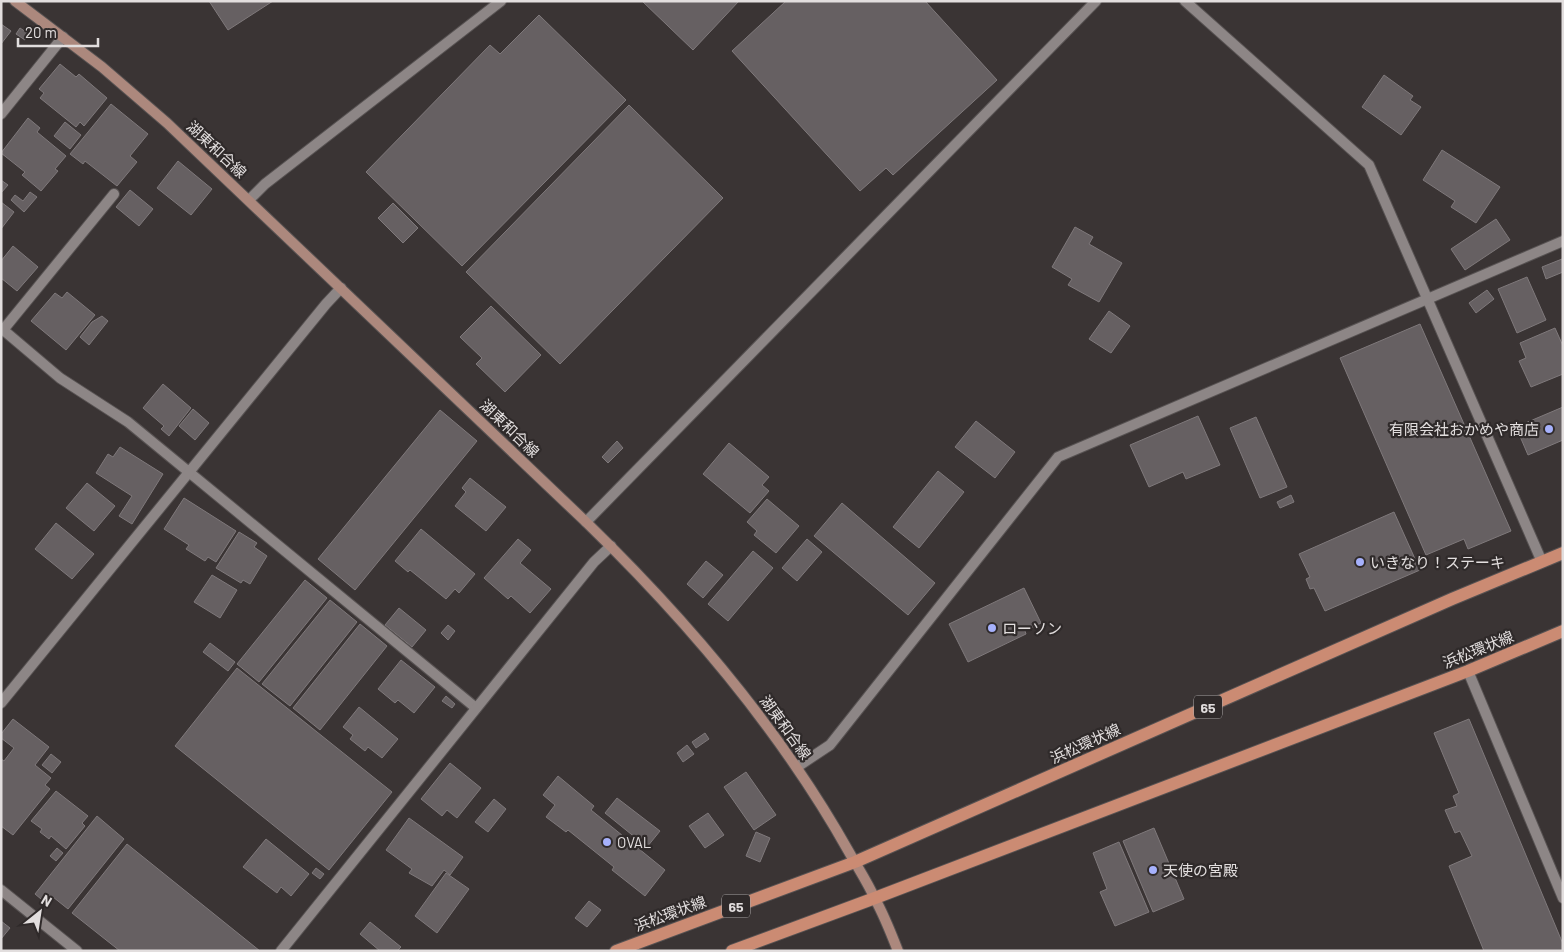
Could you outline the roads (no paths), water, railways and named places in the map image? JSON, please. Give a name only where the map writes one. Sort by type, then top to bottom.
[{"type":"main road","name":"湖東和合線","points":[[15,1],[102,67],[167,123],[586,522],[648,584],[735,684],[797,767],[825,809],[875,898],[898,951]]},
{"type":"main road","name":"浜松環状線","points":[[616,951],[855,862],[1452,599],[1563,553]]},
{"type":"main road","name":"浜松環状線","points":[[733,951],[1468,671],[1563,631]]},
{"type":"street","points":[[250,200],[265,184],[501,1]]},
{"type":"street","points":[[586,522],[1096,1]]},
{"type":"street","points":[[1185,1],[1369,165],[1542,562]]},
{"type":"street","points":[[1,114],[63,37]]},
{"type":"street","points":[[114,194],[2,329],[60,378],[128,422],[476,708]]},
{"type":"street","points":[[797,767],[830,745],[1058,458],[1563,240]]},
{"type":"street","points":[[1,703],[341,288]]},
{"type":"street","points":[[281,951],[594,562],[611,546]]},
{"type":"street","points":[[1468,671],[1563,898]]},
{"type":"street","points":[[1,890],[77,951]]},
{"type":"place","name":"有限会社おかめや商店","points":[[1549,429]]},
{"type":"place","name":"いきなり！ステーキ","points":[[1360,562]]},
{"type":"place","name":"ローソン","points":[[992,628]]},
{"type":"place","name":"OVAL","points":[[607,842]]},
{"type":"place","name":"天使の宮殿","points":[[1153,870]]}]
